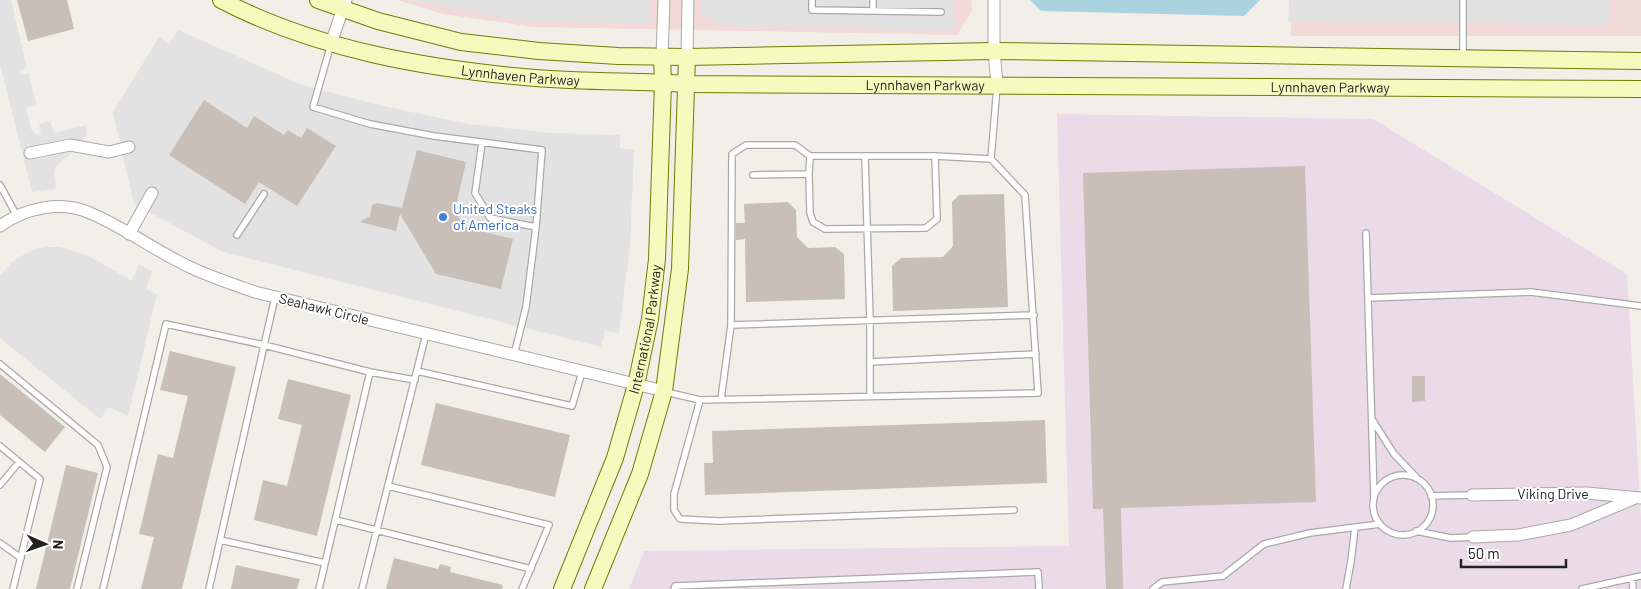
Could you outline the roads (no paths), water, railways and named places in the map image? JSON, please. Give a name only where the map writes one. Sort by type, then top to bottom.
[{"type":"main road","name":"Lynnhaven Parkway","points":[[221,0],[249,15],[286,29],[370,54],[435,66],[535,78],[687,84],[997,84],[1641,89]]},
{"type":"main road","name":"Lynnhaven Parkway","points":[[318,0],[345,4],[378,21],[461,42],[539,51],[618,56],[687,57],[994,51],[1641,62]]},
{"type":"main road","name":"International Parkway","points":[[562,589],[616,458],[636,385],[650,319],[657,259],[663,83],[662,56]]},
{"type":"main road","name":"International Parkway","points":[[593,589],[640,474],[664,391],[680,269],[687,57]]},
{"type":"street","points":[[662,56],[664,0]]},
{"type":"street","points":[[687,57],[688,0]]},
{"type":"street","points":[[994,0],[994,51],[997,84]]},
{"type":"street","points":[[331,43],[345,4]]},
{"type":"street","points":[[30,153],[70,145],[109,152],[128,147]]},
{"type":"street","points":[[129,234],[152,193]]},
{"type":"street","name":"Seahawk Circle","points":[[0,226],[17,216],[43,207],[89,212],[194,269],[254,292],[664,391]]},
{"type":"street","name":"Viking Drive","points":[[1472,495],[1587,493],[1638,498]]},
{"type":"street","name":"Viking Drive","points":[[1473,537],[1518,535],[1571,525],[1638,498]]},
{"type":"lane","points":[[812,0],[812,10],[941,12]]},
{"type":"lane","points":[[873,0],[873,11]]},
{"type":"lane","points":[[1463,0],[1463,59]]},
{"type":"lane","points":[[331,43],[314,107],[370,124],[434,136],[542,150],[536,227],[526,307],[514,356]]},
{"type":"lane","points":[[991,159],[997,84]]},
{"type":"lane","points":[[482,142],[475,193],[490,218],[536,227]]},
{"type":"lane","points":[[664,391],[700,400],[1038,393],[1025,195],[991,159],[935,156],[810,156],[795,145],[746,145],[732,154],[731,325],[721,399]]},
{"type":"lane","points":[[810,156],[810,213],[813,222],[825,229],[926,228],[937,219],[935,156]]},
{"type":"lane","points":[[865,156],[870,320],[870,396]]},
{"type":"lane","points":[[753,175],[809,174]]},
{"type":"lane","points":[[0,185],[17,216]]},
{"type":"lane","points":[[237,234],[264,194]]},
{"type":"lane","points":[[1366,233],[1373,507],[1380,524],[1387,530],[1397,534],[1407,534],[1416,531],[1424,525],[1430,516],[1431,496],[1426,487],[1394,454],[1372,419]]},
{"type":"lane","points":[[1368,298],[1531,292],[1641,306]]},
{"type":"lane","points":[[209,589],[275,298]]},
{"type":"lane","points":[[731,325],[1034,315]]},
{"type":"lane","points":[[103,589],[166,324],[264,345],[370,372],[415,380]]},
{"type":"lane","points":[[362,589],[426,334]]},
{"type":"lane","points":[[870,362],[1036,354]]},
{"type":"lane","points":[[0,364],[98,445],[107,467],[77,589]]},
{"type":"lane","points":[[417,371],[572,406],[582,372]]},
{"type":"lane","points":[[319,589],[370,372]]},
{"type":"lane","points":[[700,400],[674,494],[674,510],[680,519],[718,521],[1014,510]]},
{"type":"lane","points":[[0,446],[40,479],[13,589]]},
{"type":"lane","points":[[0,485],[19,462]]},
{"type":"lane","points":[[1374,498],[1377,489],[1392,477],[1410,476],[1419,480]]},
{"type":"lane","points":[[388,486],[549,525],[522,589]]},
{"type":"lane","points":[[1431,496],[1472,495]]},
{"type":"lane","points":[[336,520],[531,569]]},
{"type":"lane","points":[[1153,589],[1162,582],[1223,576],[1264,544],[1310,533],[1380,524]]},
{"type":"lane","points":[[1346,589],[1355,528]]},
{"type":"lane","points":[[1416,531],[1451,538],[1473,537]]},
{"type":"lane","points":[[220,540],[325,563]]},
{"type":"lane","points":[[0,543],[21,558]]},
{"type":"lane","points":[[674,589],[675,586],[1038,572],[1039,589]]},
{"type":"lane","points":[[1582,589],[1641,576]]},
{"type":"lane","points":[[1632,578],[1633,589]]},
{"type":"water","points":[[1030,0],[1260,0],[1244,16],[1041,11]]},
{"type":"place","name":"United Steaks of America","points":[[443,217]]}]
